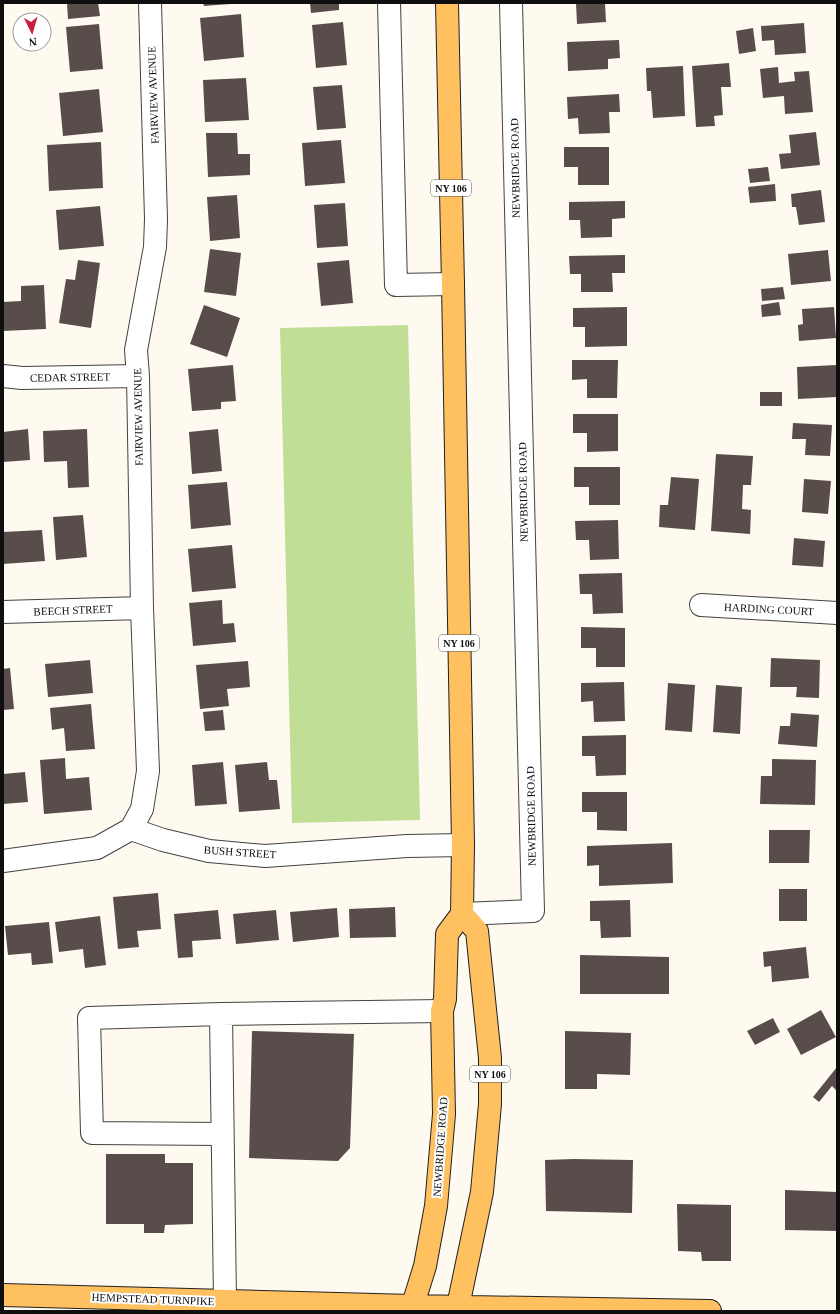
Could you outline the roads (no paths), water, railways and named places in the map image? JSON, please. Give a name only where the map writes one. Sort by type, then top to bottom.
[{"type":"main road","name":"NY 106","points":[[447,3],[463,846],[462,914],[477,931],[490,1058],[490,1104],[482,1192],[458,1309]]},
{"type":"main road","name":"NEWBRIDGE ROAD","points":[[412,1309],[425,1266],[436,1206],[444,1114],[442,1011],[445,999],[447,934],[462,914]]},
{"type":"main road","name":"HEMPSTEAD TURNPIKE","points":[[3,1295],[225,1301],[412,1309],[710,1311]]},
{"type":"street","name":"FAIRVIEW AVENUE","points":[[131,829],[142,809],[148,771],[142,608],[138,376],[136,350],[155,247],[156,219],[150,3]]},
{"type":"street","points":[[389,3],[396,285],[453,284]]},
{"type":"street","name":"NEWBRIDGE ROAD","points":[[462,914],[533,911],[511,3]]},
{"type":"street","name":"CEDAR STREET","points":[[3,376],[22,378],[138,376]]},
{"type":"street","name":"HARDING COURT","points":[[701,605],[837,613]]},
{"type":"street","name":"BEECH STREET","points":[[3,612],[142,608]]},
{"type":"street","points":[[3,861],[97,848],[131,829]]},
{"type":"street","name":"BUSH STREET","points":[[131,829],[163,840],[209,851],[264,856],[407,846],[463,846]]},
{"type":"street","points":[[222,1134],[92,1133],[90,1018],[221,1014],[442,1011]]},
{"type":"street","points":[[221,1014],[225,1301]]}]
